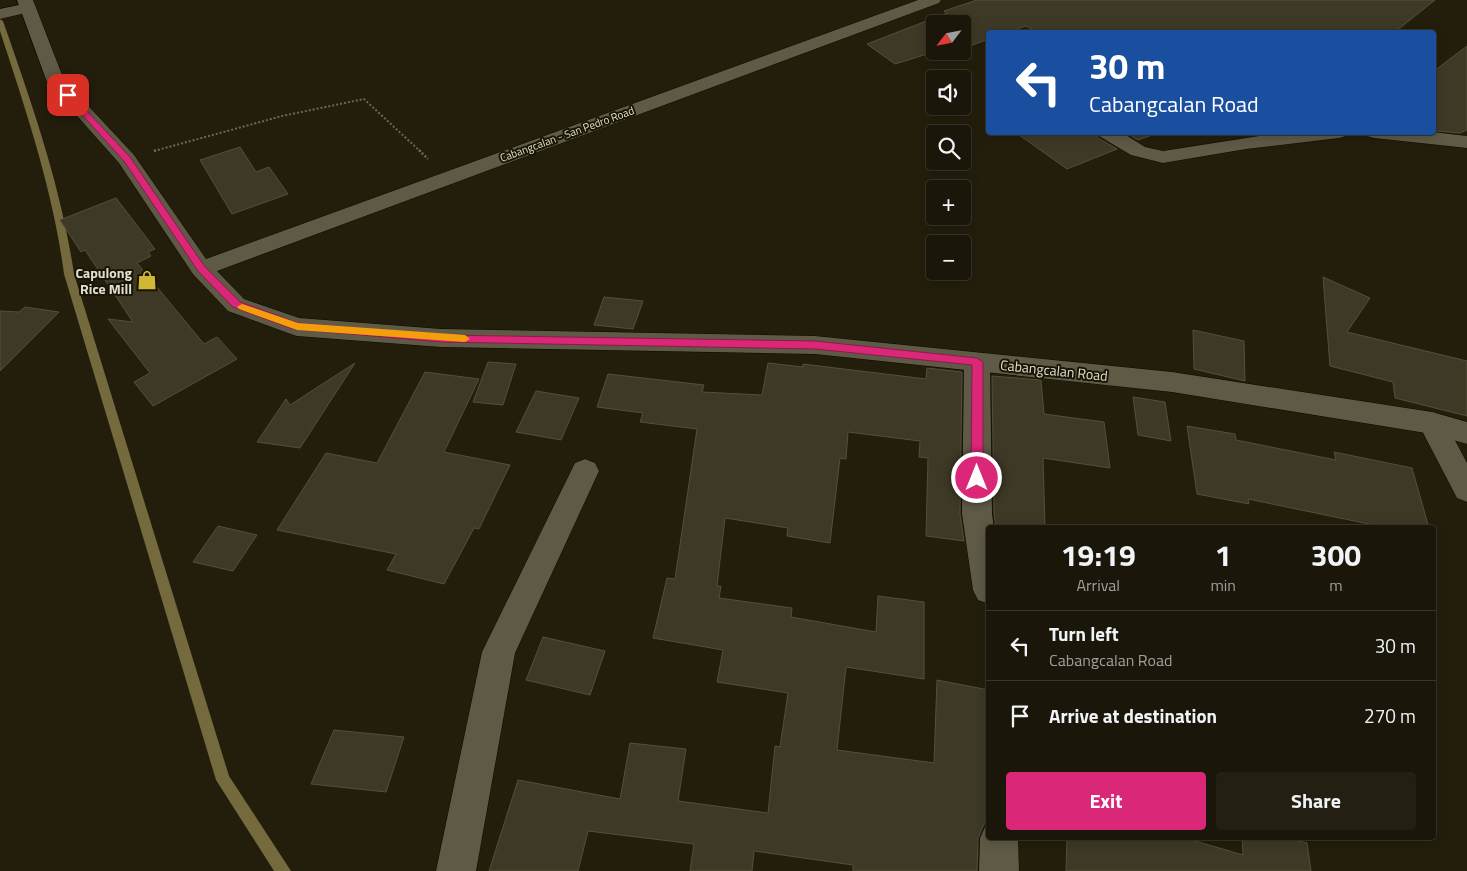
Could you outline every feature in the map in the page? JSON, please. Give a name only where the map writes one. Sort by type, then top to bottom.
[{"type":"street","name":"Cabangcalan - San Pedro Road","points":[[201,269],[933,0]]},
{"type":"street","points":[[3,13],[26,4]]},
{"type":"street","name":"Cabangcalan Road","points":[[26,4],[56,82],[127,159],[201,269],[236,305],[297,327],[441,338],[815,345],[1172,382],[1432,423],[1467,433]]},
{"type":"street","points":[[1111,135],[1138,152],[1163,157],[1246,143],[1314,135]]},
{"type":"street","points":[[1402,135],[1467,142]]},
{"type":"street","points":[[977,362],[977,514],[986,571]]},
{"type":"street","points":[[1432,423],[1467,490]]},
{"type":"street","points":[[456,871],[499,652],[585,471]]},
{"type":"street","points":[[999,840],[999,871]]},
{"type":"path","points":[[127,159],[282,116],[364,99],[425,156],[442,180]]},
{"type":"building","points":[[977,0],[1435,0],[1398,30],[1034,30],[1026,26],[1013,30],[986,30],[986,40],[971,46],[971,15],[942,15],[947,13],[944,11]]},
{"type":"building","points":[[926,21],[926,54],[895,64],[867,44]]},
{"type":"building","points":[[1467,46],[1467,130],[1460,133],[1436,130],[1436,69]]},
{"type":"building","points":[[1019,135],[1096,135],[1098,138],[1117,149],[1067,169]]},
{"type":"building","points":[[1130,135],[1152,135],[1138,140]]},
{"type":"building","points":[[240,147],[256,172],[269,167],[288,194],[232,214],[200,160]]},
{"type":"building","points":[[116,198],[155,249],[148,252],[151,256],[137,263],[204,344],[217,337],[237,359],[153,406],[134,382],[150,373],[108,319],[133,322],[85,250],[81,252],[60,220]]},
{"type":"building","points":[[1323,277],[1370,298],[1347,332],[1467,361],[1467,416],[1395,398],[1393,382],[1330,366]]},
{"type":"building","points":[[604,297],[643,301],[633,329],[594,325]]},
{"type":"building","points":[[25,307],[59,312],[0,371],[0,311],[19,312]]},
{"type":"building","points":[[1193,330],[1244,341],[1245,381],[1194,369]]},
{"type":"building","points":[[488,362],[516,364],[503,405],[473,402]]},
{"type":"building","points":[[355,363],[300,448],[257,442],[286,399],[290,405]]},
{"type":"building","points":[[768,363],[803,367],[803,364],[926,379],[927,368],[962,372],[960,514],[964,541],[926,536],[928,458],[919,457],[920,441],[848,432],[846,459],[840,458],[830,543],[787,536],[788,528],[725,518],[717,586],[721,586],[719,598],[792,608],[791,617],[876,632],[878,596],[924,602],[924,679],[846,667],[837,750],[934,763],[937,680],[986,689],[986,823],[978,838],[977,871],[853,871],[853,865],[754,851],[752,871],[690,871],[694,844],[588,831],[578,871],[489,871],[518,780],[620,799],[630,743],[686,749],[678,801],[768,813],[775,746],[780,747],[788,693],[717,682],[723,650],[653,638],[667,578],[675,579],[697,429],[640,422],[643,413],[597,407],[608,374],[704,385],[702,392],[762,395]]},
{"type":"building","points":[[425,372],[479,379],[444,452],[510,465],[479,529],[474,528],[444,584],[387,570],[396,554],[277,530],[326,453],[377,463]]},
{"type":"building","points":[[992,376],[1041,380],[1044,414],[1104,422],[1110,468],[1043,458],[1045,525],[996,525]]},
{"type":"building","points":[[536,391],[579,398],[561,440],[516,432]]},
{"type":"building","points":[[1133,397],[1165,402],[1171,441],[1138,435]]},
{"type":"building","points":[[1187,426],[1235,434],[1236,440],[1336,460],[1334,452],[1412,468],[1428,525],[1374,525],[1248,499],[1249,504],[1197,494]]},
{"type":"building","points":[[218,526],[257,535],[233,571],[193,562]]},
{"type":"building","points":[[543,637],[605,651],[590,695],[526,680]]},
{"type":"building","points":[[334,730],[404,737],[386,792],[311,784]]},
{"type":"building","points":[[1067,840],[1192,840],[1243,855],[1242,840],[1294,840],[1307,843],[1311,871],[1066,871]]},
{"type":"waterway","points":[[0,21],[50,178],[65,242],[69,274],[223,780],[283,871]]},
{"type":"slow traffic","points":[[242,307],[297,327],[465,339]]},
{"type":"place","name":"Capulong Rice Mill","points":[[147,280]]},
{"type":"route","points":[[68,95],[127,159],[201,269],[236,305],[297,327],[441,338],[815,345],[977,362],[977,478]]}]
